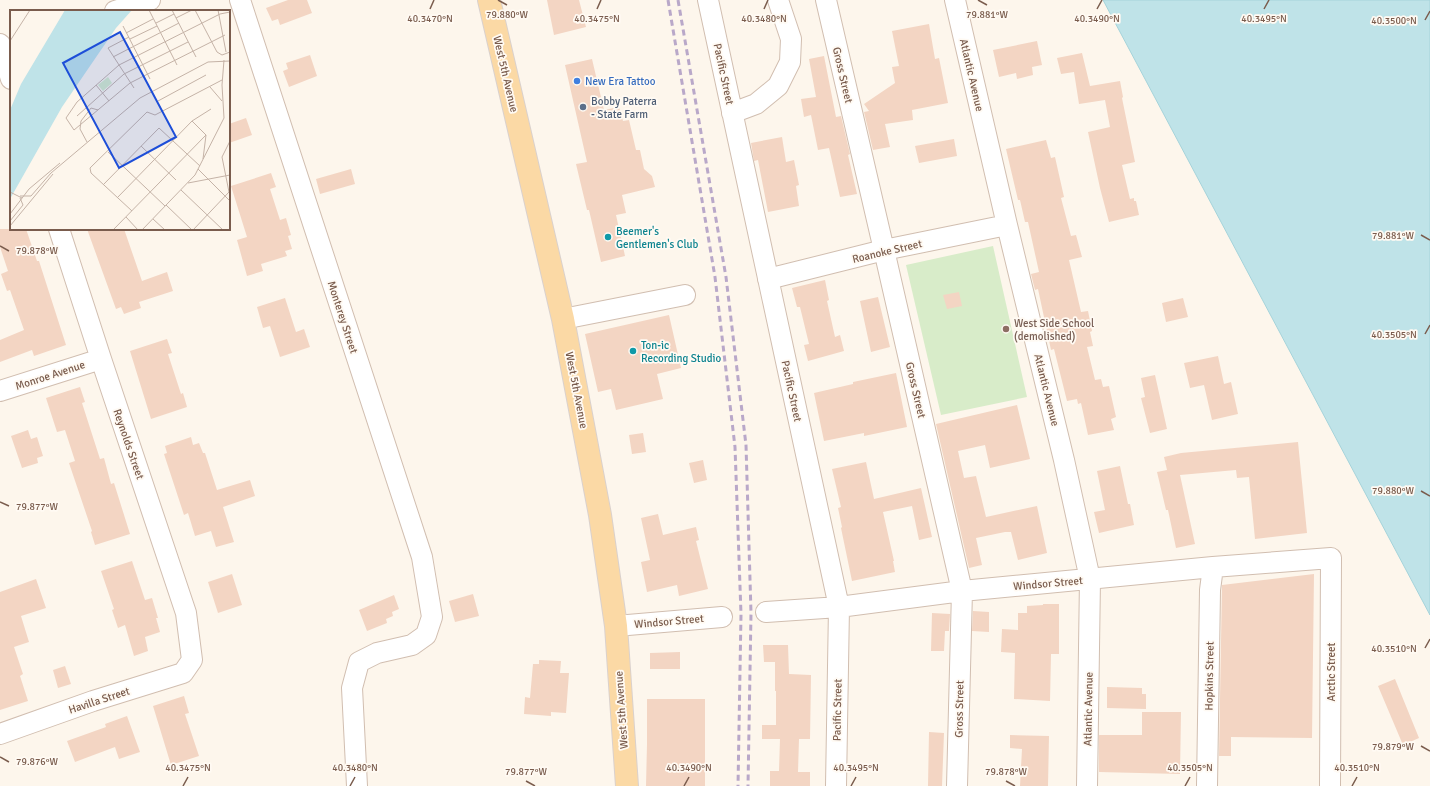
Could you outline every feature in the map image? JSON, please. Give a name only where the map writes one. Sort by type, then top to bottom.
[{"type":"main road","name":"West 5th Avenue","points":[[489,0],[563,319],[600,515],[616,626],[627,786]]},
{"type":"street","points":[[118,10],[150,0]]},
{"type":"street","name":"Monterey Street","points":[[240,0],[422,557],[432,617],[426,635],[412,645],[378,653],[359,662],[352,688],[357,786]]},
{"type":"street","name":"Pacific Street","points":[[708,0],[839,607],[836,786]]},
{"type":"street","points":[[732,113],[756,104],[778,86],[790,62],[791,39],[778,0]]},
{"type":"street","name":"Gross Street","points":[[826,0],[962,591],[957,786]]},
{"type":"street","name":"Atlantic Avenue","points":[[955,0],[1007,225],[1064,460],[1090,579],[1087,786]]},
{"type":"street","points":[[3,47],[10,74]]},
{"type":"street","name":"Roanoke Street","points":[[768,279],[884,250],[1007,225]]},
{"type":"street","name":"Reynolds Street","points":[[59,230],[186,613],[192,660]]},
{"type":"street","points":[[563,319],[685,295]]},
{"type":"street","name":"Monroe Avenue","points":[[0,391],[101,359]]},
{"type":"street","name":"Windsor Street","points":[[766,612],[839,607],[962,591],[1213,567],[1331,558]]},
{"type":"street","name":"Arctic Street","points":[[1330,786],[1331,558]]},
{"type":"street","name":"Hopkins Street","points":[[1207,786],[1210,590],[1213,567]]},
{"type":"street","name":"Windsor Street","points":[[616,626],[722,617]]},
{"type":"street","name":"Havilla Street","points":[[0,734],[93,701],[183,673],[192,660]]},
{"type":"green space","points":[[993,246],[1027,397],[941,415],[906,265]]},
{"type":"water","points":[[1103,0],[1430,0],[1430,615]]},
{"type":"building","points":[[288,0],[307,0],[312,13],[280,25],[278,19],[272,21],[266,8]]},
{"type":"building","points":[[547,0],[579,0],[586,27],[554,35]]},
{"type":"building","points":[[929,24],[935,59],[939,58],[948,103],[912,110],[913,120],[885,124],[890,147],[873,150],[864,112],[869,111],[864,104],[895,83],[892,67],[899,66],[892,31]]},
{"type":"building","points":[[1037,41],[1042,65],[1032,67],[1033,75],[1017,79],[1016,73],[999,77],[993,50]]},
{"type":"building","points":[[1082,53],[1090,86],[1120,81],[1135,162],[1122,165],[1130,199],[1134,198],[1134,201],[1136,201],[1139,215],[1109,222],[1088,132],[1110,127],[1105,100],[1079,104],[1074,72],[1061,74],[1057,58]]},
{"type":"building","points":[[310,55],[317,76],[289,87],[283,71],[288,69],[286,63]]},
{"type":"building","points":[[824,56],[836,117],[841,116],[857,194],[840,197],[829,148],[818,150],[811,115],[804,117],[801,99],[816,97],[809,59]]},
{"type":"building","points":[[592,59],[604,110],[619,107],[623,121],[629,120],[636,150],[640,150],[644,169],[652,176],[655,187],[622,195],[626,213],[616,215],[625,256],[601,262],[589,210],[587,210],[576,164],[587,162],[565,65]]},
{"type":"building","points":[[246,118],[252,135],[230,143],[230,124]]},
{"type":"building","points":[[782,137],[786,162],[794,160],[799,185],[796,186],[799,206],[768,212],[758,160],[754,161],[751,143]]},
{"type":"building","points":[[954,139],[957,156],[919,163],[915,146]]},
{"type":"building","points":[[1046,140],[1051,158],[1055,157],[1064,197],[1061,198],[1071,236],[1076,235],[1082,257],[1069,260],[1081,312],[1088,311],[1093,346],[1087,347],[1095,380],[1101,379],[1103,387],[1109,386],[1116,417],[1111,419],[1114,430],[1088,435],[1081,403],[1078,404],[1077,399],[1067,401],[1054,349],[1051,350],[1038,289],[1035,290],[1031,274],[1039,272],[1028,222],[1025,222],[1020,200],[1018,200],[1006,149]]},
{"type":"building","points":[[351,169],[355,184],[320,194],[316,179]]},
{"type":"building","points":[[271,173],[276,187],[270,189],[280,220],[286,218],[291,235],[288,236],[292,249],[285,251],[287,256],[261,264],[263,271],[247,276],[237,240],[247,237],[231,186]]},
{"type":"building","points":[[0,229],[26,230],[37,261],[39,261],[66,345],[34,356],[32,350],[0,362],[0,340],[24,330],[10,290],[7,291],[1,274],[8,271],[0,247]]},
{"type":"building","points":[[87,230],[124,230],[142,281],[167,272],[173,291],[139,302],[141,308],[124,314],[121,307],[116,309]]},
{"type":"building","points":[[825,280],[829,300],[827,301],[835,337],[840,335],[844,351],[808,361],[804,345],[809,344],[800,307],[797,307],[792,288]]},
{"type":"building","points":[[959,292],[962,306],[947,309],[943,295]]},
{"type":"building","points":[[878,297],[890,347],[871,352],[860,301]]},
{"type":"building","points":[[285,298],[296,332],[304,329],[310,347],[280,357],[270,326],[263,328],[257,307]]},
{"type":"building","points":[[1183,298],[1188,317],[1166,322],[1162,303]]},
{"type":"building","name":"Ton-ic Recording Studio","points":[[669,315],[681,368],[657,374],[663,399],[616,410],[611,389],[598,392],[585,334]]},
{"type":"building","points":[[167,339],[172,353],[168,354],[181,394],[183,393],[187,407],[151,419],[130,351]]},
{"type":"building","points":[[1218,356],[1224,384],[1231,382],[1238,414],[1212,420],[1204,385],[1190,388],[1184,363]]},
{"type":"building","points":[[896,373],[907,427],[864,436],[864,433],[824,441],[814,393],[853,384],[853,382]]},
{"type":"building","points":[[1155,375],[1167,429],[1150,433],[1141,398],[1145,397],[1141,378]]},
{"type":"building","points":[[80,387],[85,402],[82,403],[100,459],[104,458],[111,484],[114,483],[130,534],[95,545],[92,531],[69,463],[75,461],[65,430],[57,432],[46,398]]},
{"type":"building","points":[[1017,405],[1030,459],[990,468],[985,445],[958,451],[964,478],[976,476],[986,517],[1037,506],[1047,553],[1018,560],[1011,532],[1005,532],[976,538],[982,565],[969,568],[936,424]]},
{"type":"building","points":[[28,430],[31,439],[37,437],[43,456],[37,458],[38,463],[22,468],[11,436]]},
{"type":"building","points":[[643,433],[646,452],[632,454],[629,435]]},
{"type":"building","points":[[191,437],[193,445],[199,443],[203,453],[205,453],[217,490],[250,480],[255,496],[223,507],[234,542],[216,547],[211,531],[195,536],[188,513],[184,515],[164,454],[167,453],[165,446]]},
{"type":"building","points":[[1298,442],[1307,533],[1255,539],[1249,477],[1237,478],[1236,470],[1180,475],[1195,544],[1176,548],[1168,510],[1166,510],[1157,472],[1167,470],[1164,457],[1181,453]]},
{"type":"building","points":[[703,460],[707,480],[694,483],[689,463]]},
{"type":"building","points":[[866,462],[874,499],[921,488],[932,537],[919,540],[912,506],[883,512],[895,572],[852,581],[838,508],[841,507],[832,469]]},
{"type":"building","points":[[1120,466],[1134,525],[1099,533],[1094,512],[1105,510],[1097,471]]},
{"type":"building","points":[[658,514],[663,535],[696,527],[699,540],[696,541],[708,589],[679,596],[677,585],[647,592],[641,562],[650,560],[641,518]]},
{"type":"building","points":[[132,561],[145,600],[152,598],[158,618],[156,618],[160,632],[145,637],[148,651],[134,656],[125,625],[118,628],[112,610],[114,609],[101,571]]},
{"type":"building","points":[[232,574],[242,605],[218,613],[208,582]]},
{"type":"building","points":[[1314,574],[1312,738],[1231,737],[1231,756],[1219,756],[1222,585]]},
{"type":"building","points":[[36,579],[46,608],[21,616],[29,642],[14,647],[23,674],[20,676],[28,701],[0,710],[0,592]]},
{"type":"building","points":[[473,594],[479,616],[455,622],[449,601]]},
{"type":"building","points":[[394,595],[399,609],[392,612],[393,616],[386,619],[387,623],[367,631],[359,610]]},
{"type":"building","points":[[1059,604],[1059,654],[1051,654],[1050,701],[1014,699],[1015,653],[1001,652],[1002,629],[1018,630],[1018,613],[1027,613],[1027,606]]},
{"type":"building","points":[[973,611],[989,612],[989,632],[972,631]]},
{"type":"building","points":[[932,613],[950,614],[949,631],[945,631],[944,651],[931,651]]},
{"type":"building","points":[[763,645],[788,645],[789,674],[811,675],[810,739],[799,739],[798,772],[810,772],[810,786],[770,786],[770,771],[779,771],[780,739],[762,739],[762,725],[776,725],[775,662],[764,662]]},
{"type":"building","points":[[680,652],[680,669],[650,669],[650,653]]},
{"type":"building","points":[[539,660],[561,661],[560,673],[569,673],[566,713],[551,712],[551,716],[524,714],[525,697],[530,698],[533,664],[539,664]]},
{"type":"building","points":[[65,666],[71,684],[58,688],[53,670]]},
{"type":"building","points":[[1395,679],[1419,738],[1403,745],[1378,686]]},
{"type":"building","points":[[1107,687],[1142,688],[1142,694],[1146,694],[1146,709],[1107,708]]},
{"type":"building","points":[[184,696],[189,713],[185,714],[199,756],[171,765],[153,706]]},
{"type":"building","points":[[647,699],[705,699],[705,786],[646,786]]},
{"type":"building","points":[[1142,712],[1181,712],[1180,774],[1099,772],[1099,735],[1142,735]]},
{"type":"building","points":[[127,716],[140,752],[119,759],[115,747],[75,762],[67,741],[106,727],[105,724]]},
{"type":"building","points":[[929,732],[944,733],[942,786],[928,786]]},
{"type":"building","points":[[1010,735],[1049,736],[1048,786],[1020,786],[1022,749],[1010,748]]},
{"type":"railway","points":[[668,0],[715,277],[735,447],[741,614],[738,786]]},
{"type":"railway","points":[[678,0],[726,277],[746,445],[751,613],[748,786]]},
{"type":"place","name":"New Era Tattoo","points":[[577,81]]},
{"type":"place","name":"Bobby Paterra - State Farm","points":[[583,107]]},
{"type":"place","name":"Beemer's Gentlemen's Club","points":[[608,237]]},
{"type":"place","name":"West Side School (demolished)","points":[[1006,329]]},
{"type":"place","name":"Ton-ic Recording Studio","points":[[633,351]]}]
